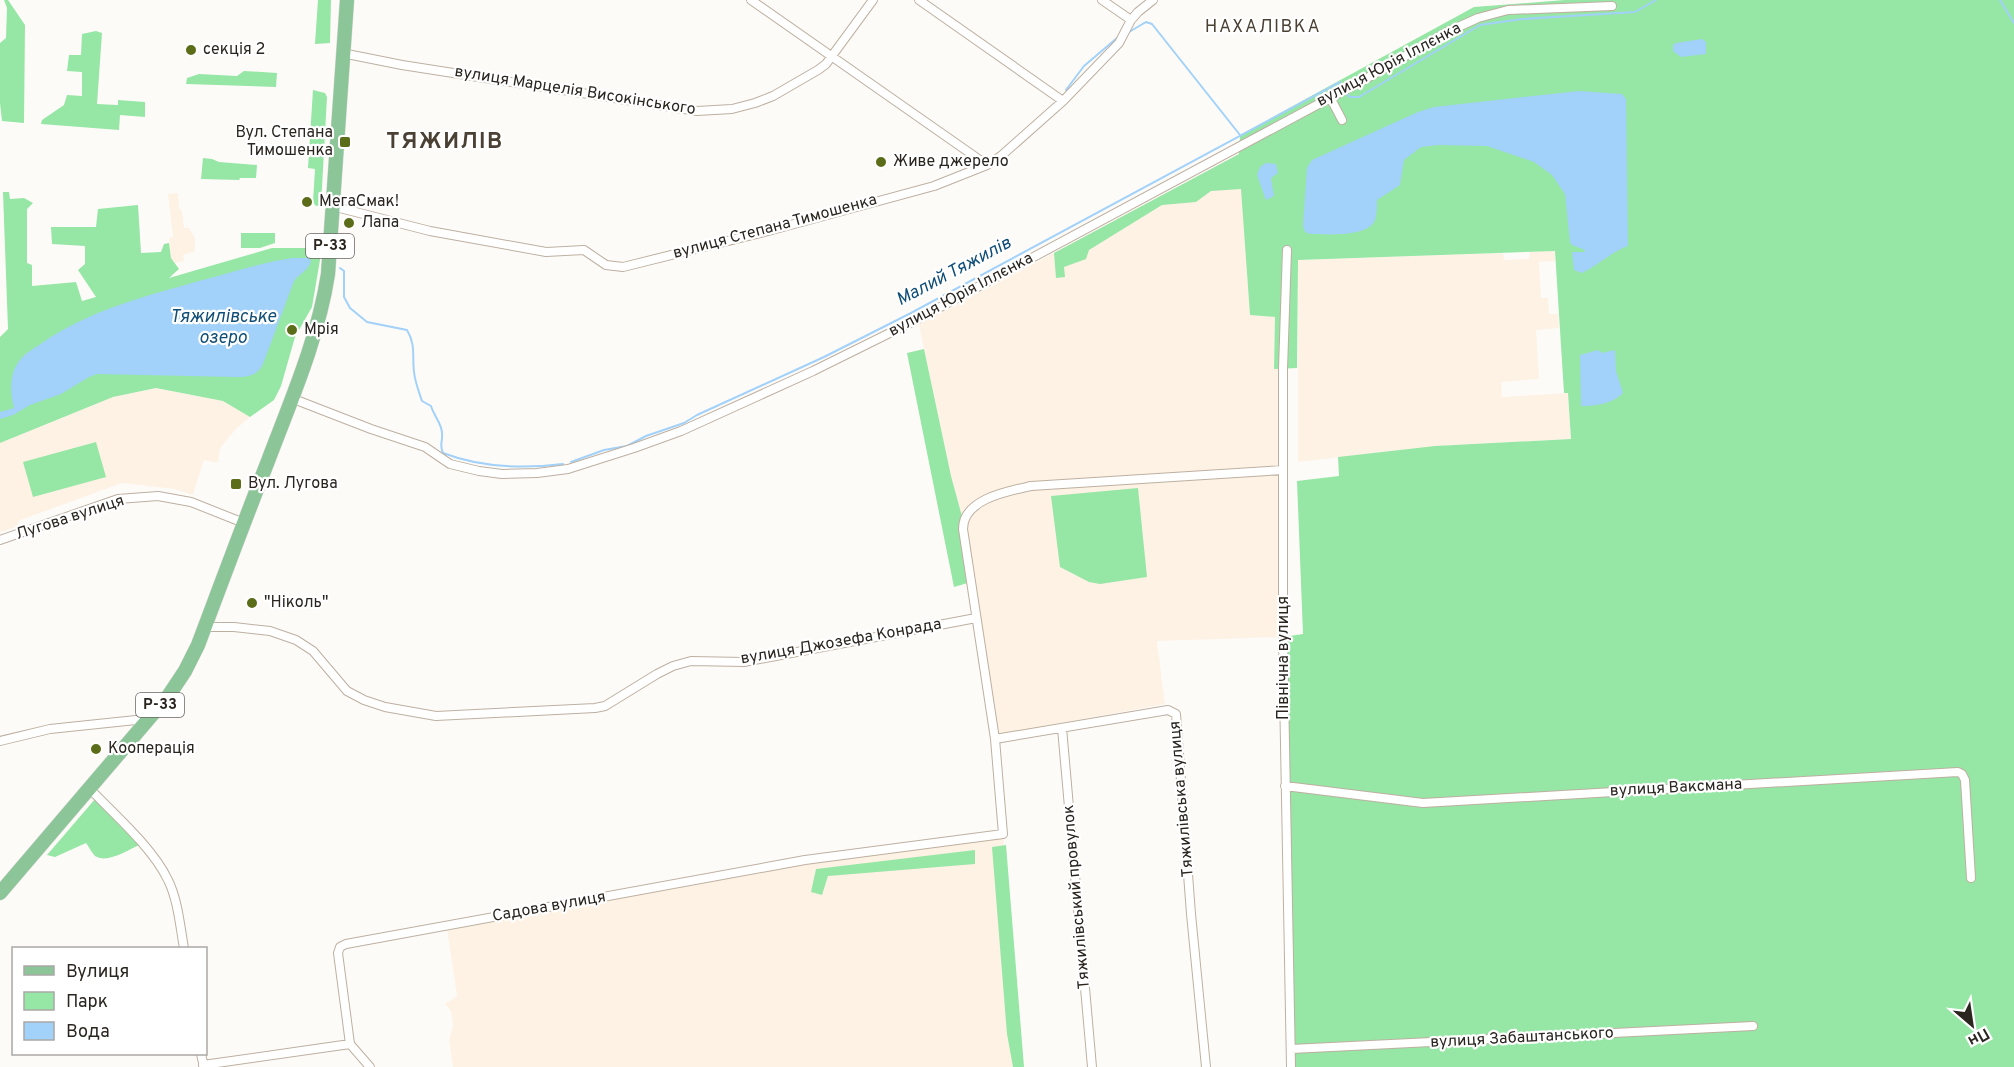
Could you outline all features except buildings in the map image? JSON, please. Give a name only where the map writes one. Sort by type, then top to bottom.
[{"type":"main road","name":"Р-33","points":[[0,893],[169,695],[185,671],[204,627],[291,398],[324,300],[328,274],[347,0]]},
{"type":"street","points":[[752,0],[831,58],[987,165]]},
{"type":"street","name":"вулиця Марцелія Високінського","points":[[342,53],[414,67],[697,111],[732,109],[773,96],[826,64],[873,0]]},
{"type":"street","points":[[919,0],[1063,101]]},
{"type":"street","points":[[1102,0],[1131,20]]},
{"type":"street","name":"вулиця Степана Тимошенка","points":[[332,206],[430,231],[546,252],[584,250],[613,267],[623,267],[772,230],[934,186],[987,165],[1001,156],[1063,101],[1119,43],[1131,20],[1153,0]]},
{"type":"street","name":"вулиця Юрія Іллєнка","points":[[291,398],[425,447],[450,464],[502,474],[568,469],[673,434],[918,319],[1447,32],[1486,15],[1508,10],[1612,6]]},
{"type":"street","points":[[1330,97],[1342,120]]},
{"type":"street","name":"Північна вулиця","points":[[1287,250],[1283,369],[1283,470],[1285,786],[1291,1067]]},
{"type":"street","points":[[995,739],[963,520],[971,509],[982,502],[1013,490],[1031,486],[1283,470]]},
{"type":"street","name":"Лугова вулиця","points":[[0,540],[118,499],[158,496],[191,502],[244,523]]},
{"type":"street","name":"вулиця Джозефа Конрада","points":[[204,627],[234,627],[278,633],[296,640],[313,651],[347,691],[364,700],[385,707],[436,716],[595,708],[605,706],[673,666],[691,661],[744,662],[976,618]]},
{"type":"street","name":"Тяжилівська вулиця","points":[[995,739],[1168,710],[1176,714],[1191,914],[1206,1067]]},
{"type":"street","points":[[0,741],[50,729],[136,720],[146,722]]},
{"type":"street","name":"Тяжилівський провулок","points":[[1062,728],[1092,1067]]},
{"type":"street","name":"Садова вулиця","points":[[350,1044],[338,953],[340,947],[346,944],[805,860],[1004,834],[995,739]]},
{"type":"street","name":"вулиця Ваксмана","points":[[1285,786],[1424,803],[1958,772],[1965,780],[1971,878]]},
{"type":"street","points":[[88,788],[161,867],[169,881],[177,909],[184,947]]},
{"type":"street","name":"вулиця Забаштанського","points":[[1291,1049],[1753,1026]]},
{"type":"street","points":[[203,1066],[350,1044],[370,1067]]},
{"type":"shaded area","points":[[1239,154],[1250,315],[1275,317],[1274,368],[1283,369],[1283,637],[1157,641],[1165,704],[1006,733],[995,739],[963,520],[951,476],[919,325]]},
{"type":"shaded area","points":[[178,193],[184,228],[189,228],[195,238],[195,251],[183,255],[184,261],[175,263],[171,258],[169,238],[173,237],[168,194]]},
{"type":"shaded area","points":[[1555,250],[1555,261],[1539,262],[1541,298],[1548,298],[1549,314],[1558,314],[1559,328],[1536,330],[1539,379],[1501,382],[1502,397],[1568,393],[1571,439],[1435,446],[1298,462],[1298,260],[1503,253],[1504,260],[1529,259],[1530,252]]},
{"type":"shaded area","points":[[156,388],[223,401],[250,417],[220,448],[218,463],[204,460],[193,495],[174,489],[122,483],[18,521],[19,526],[0,532],[0,443],[113,397]]},
{"type":"shaded area","points":[[1003,834],[1024,1067],[453,1067],[449,1040],[453,1026],[451,1011],[445,1004],[457,996],[447,929],[805,860]]},
{"type":"green space","points":[[4,0],[8,0],[25,25],[24,123],[2,121],[0,43],[6,38],[7,8]]},
{"type":"green space","points":[[318,0],[331,0],[330,43],[315,44]]},
{"type":"green space","points":[[1565,0],[2014,0],[2014,1067],[1291,1067],[1283,637],[1303,634],[1297,481],[1339,476],[1338,457],[1435,446],[1571,439],[1568,393],[1564,393],[1555,251],[1298,260],[1297,368],[1274,369],[1275,317],[1250,315],[1241,189],[1211,191],[1196,202],[1162,205],[1089,250],[1086,259],[1064,267],[1065,277],[1056,278],[1054,253],[1239,154],[1240,135],[1474,7]]},
{"type":"green space","points":[[96,31],[102,33],[97,104],[118,105],[118,100],[145,102],[145,117],[120,115],[119,130],[41,124],[42,120],[64,105],[67,95],[82,96],[82,72],[67,71],[69,55],[81,55],[82,34]]},
{"type":"green space","points":[[244,71],[277,73],[276,87],[186,84],[187,78],[199,74],[237,76]]},
{"type":"green space","points":[[313,90],[325,93],[327,97],[321,205],[316,206],[313,202],[315,169],[308,168]]},
{"type":"green space","points":[[203,158],[219,162],[257,165],[256,178],[201,179]]},
{"type":"green space","points":[[3,192],[9,192],[10,199],[24,198],[33,203],[27,209],[27,263],[32,265],[32,286],[76,282],[82,301],[96,297],[78,270],[85,264],[85,246],[52,244],[51,227],[96,227],[98,209],[138,205],[141,253],[161,252],[164,244],[169,243],[171,258],[179,269],[169,278],[272,248],[322,248],[312,307],[295,337],[281,386],[274,400],[250,417],[223,401],[156,388],[113,397],[0,443],[0,337],[8,329]]},
{"type":"green space","points":[[241,233],[275,233],[275,243],[260,248],[241,248]]},
{"type":"green space","points":[[924,349],[951,476],[963,520],[971,582],[954,587],[907,353]]},
{"type":"green space","points":[[96,442],[106,477],[33,497],[23,462]]},
{"type":"green space","points":[[1138,488],[1147,577],[1100,584],[1089,582],[1060,567],[1051,496]]},
{"type":"green space","points":[[96,798],[139,845],[105,858],[95,856],[86,843],[55,857],[47,855]]},
{"type":"green space","points":[[1006,845],[1024,1067],[1013,1067],[1007,1034],[992,847]]},
{"type":"green space","points":[[975,850],[975,864],[828,876],[822,895],[811,892],[816,869]]},
{"type":"water","points":[[1702,39],[1706,42],[1706,54],[1681,57],[1673,51],[1673,45],[1676,43]]},
{"type":"water","points":[[1579,91],[1622,94],[1626,99],[1628,246],[1582,273],[1574,270],[1572,252],[1584,252],[1585,250],[1570,242],[1565,194],[1552,175],[1534,162],[1487,146],[1421,147],[1404,160],[1400,185],[1377,200],[1376,218],[1371,226],[1346,234],[1305,232],[1303,226],[1307,168],[1312,160],[1434,107]]},
{"type":"water","points":[[1266,163],[1276,164],[1278,173],[1271,178],[1274,196],[1266,200],[1257,175],[1260,167]]},
{"type":"water","name":"Тяжилівське озеро","points":[[292,258],[309,258],[311,261],[294,281],[263,364],[255,373],[236,377],[97,374],[61,394],[0,419],[0,412],[14,408],[11,383],[16,365],[27,353],[60,332],[98,313],[137,299],[245,268]]},
{"type":"water","points":[[1598,350],[1602,353],[1615,350],[1616,371],[1623,393],[1604,404],[1581,406],[1580,355]]},
{"type":"waterway","name":"Малий Тяжилів","points":[[1345,92],[1350,97],[1359,97],[1480,25],[1522,19],[1635,12],[1656,0]]},
{"type":"waterway","points":[[2000,0],[2014,23]]},
{"type":"waterway","points":[[1129,32],[1146,22],[1152,24],[1240,135]]},
{"type":"waterway","points":[[1066,90],[1084,66],[1117,38]]},
{"type":"waterway","name":"Малий Тяжилів","points":[[571,462],[604,450],[627,446],[646,436],[684,423],[824,357],[911,313],[1340,82]]},
{"type":"waterway","name":"Малий Тяжилів","points":[[340,268],[344,271],[344,297],[350,308],[367,322],[407,330],[410,335],[417,387],[422,401],[431,406],[441,426],[443,453],[472,462],[502,466],[563,464]]},
{"type":"place","name":"секція 2","points":[[191,50]]},
{"type":"place","name":"Вул. Степана Тимошенка","points":[[345,142]]},
{"type":"place","name":"Живе джерело","points":[[881,162]]},
{"type":"place","name":"МегаСмак!","points":[[307,202]]},
{"type":"place","name":"Лапа","points":[[349,223]]},
{"type":"place","name":"Мрія","points":[[292,330]]},
{"type":"place","name":"Вул. Лугова","points":[[236,484]]},
{"type":"place","name":"\"Ніколь\"","points":[[252,603]]},
{"type":"place","name":"Кооперація","points":[[96,749]]},
{"type":"district","name":"НАХАЛІВКА","points":[[1263,27]]},
{"type":"district","name":"ТЯЖИЛІВ","points":[[445,142]]}]
